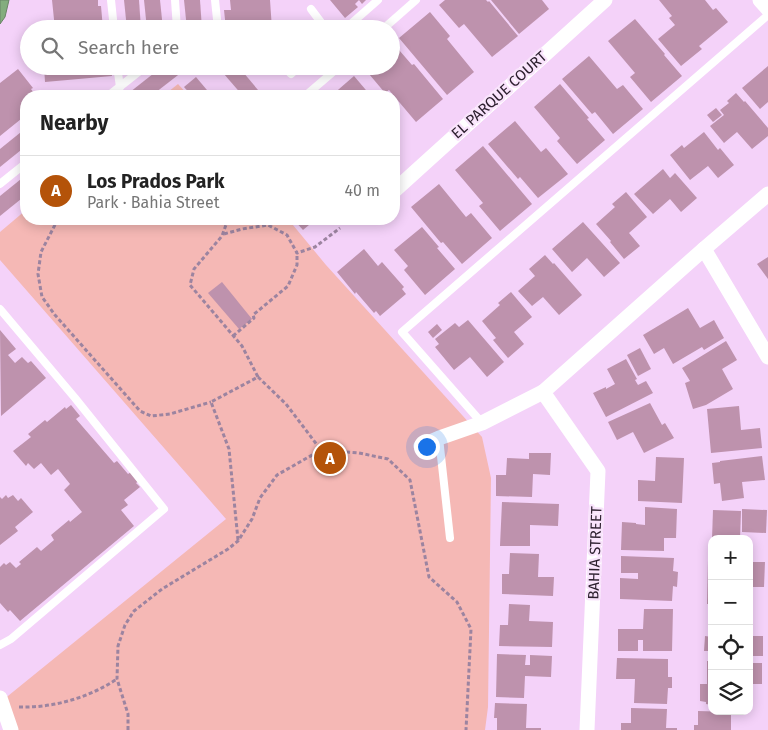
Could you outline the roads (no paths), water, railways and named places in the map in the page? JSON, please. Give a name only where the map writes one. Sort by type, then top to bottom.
[{"type":"street","name":"EL PARQUE COURT","points":[[400,185],[605,0]]},
{"type":"street","points":[[760,0],[768,9]]},
{"type":"street","points":[[421,446],[482,423],[543,392],[704,248],[768,194]]},
{"type":"street","points":[[704,248],[768,358]]},
{"type":"street","name":"BAHIA STREET","points":[[543,392],[598,471],[588,730]]},
{"type":"street","points":[[2,702],[11,730]]},
{"type":"lane","points":[[111,0],[113,20]]},
{"type":"lane","points":[[175,0],[176,20]]},
{"type":"lane","points":[[215,0],[217,20]]},
{"type":"lane","points":[[355,20],[378,0]]},
{"type":"lane","points":[[393,20],[416,0]]},
{"type":"lane","points":[[310,9],[319,20]]},
{"type":"lane","points":[[482,423],[402,332],[768,15]]},
{"type":"lane","points":[[119,75],[120,87]]},
{"type":"lane","points":[[116,90],[135,75]]},
{"type":"lane","points":[[313,90],[330,75]]},
{"type":"lane","points":[[0,184],[20,168]]},
{"type":"lane","points":[[0,309],[75,398],[164,509],[11,639],[0,645]]},
{"type":"lane","points":[[439,438],[450,538]]},
{"type":"place","name":"Los Prados Park","points":[[330,458]]}]
